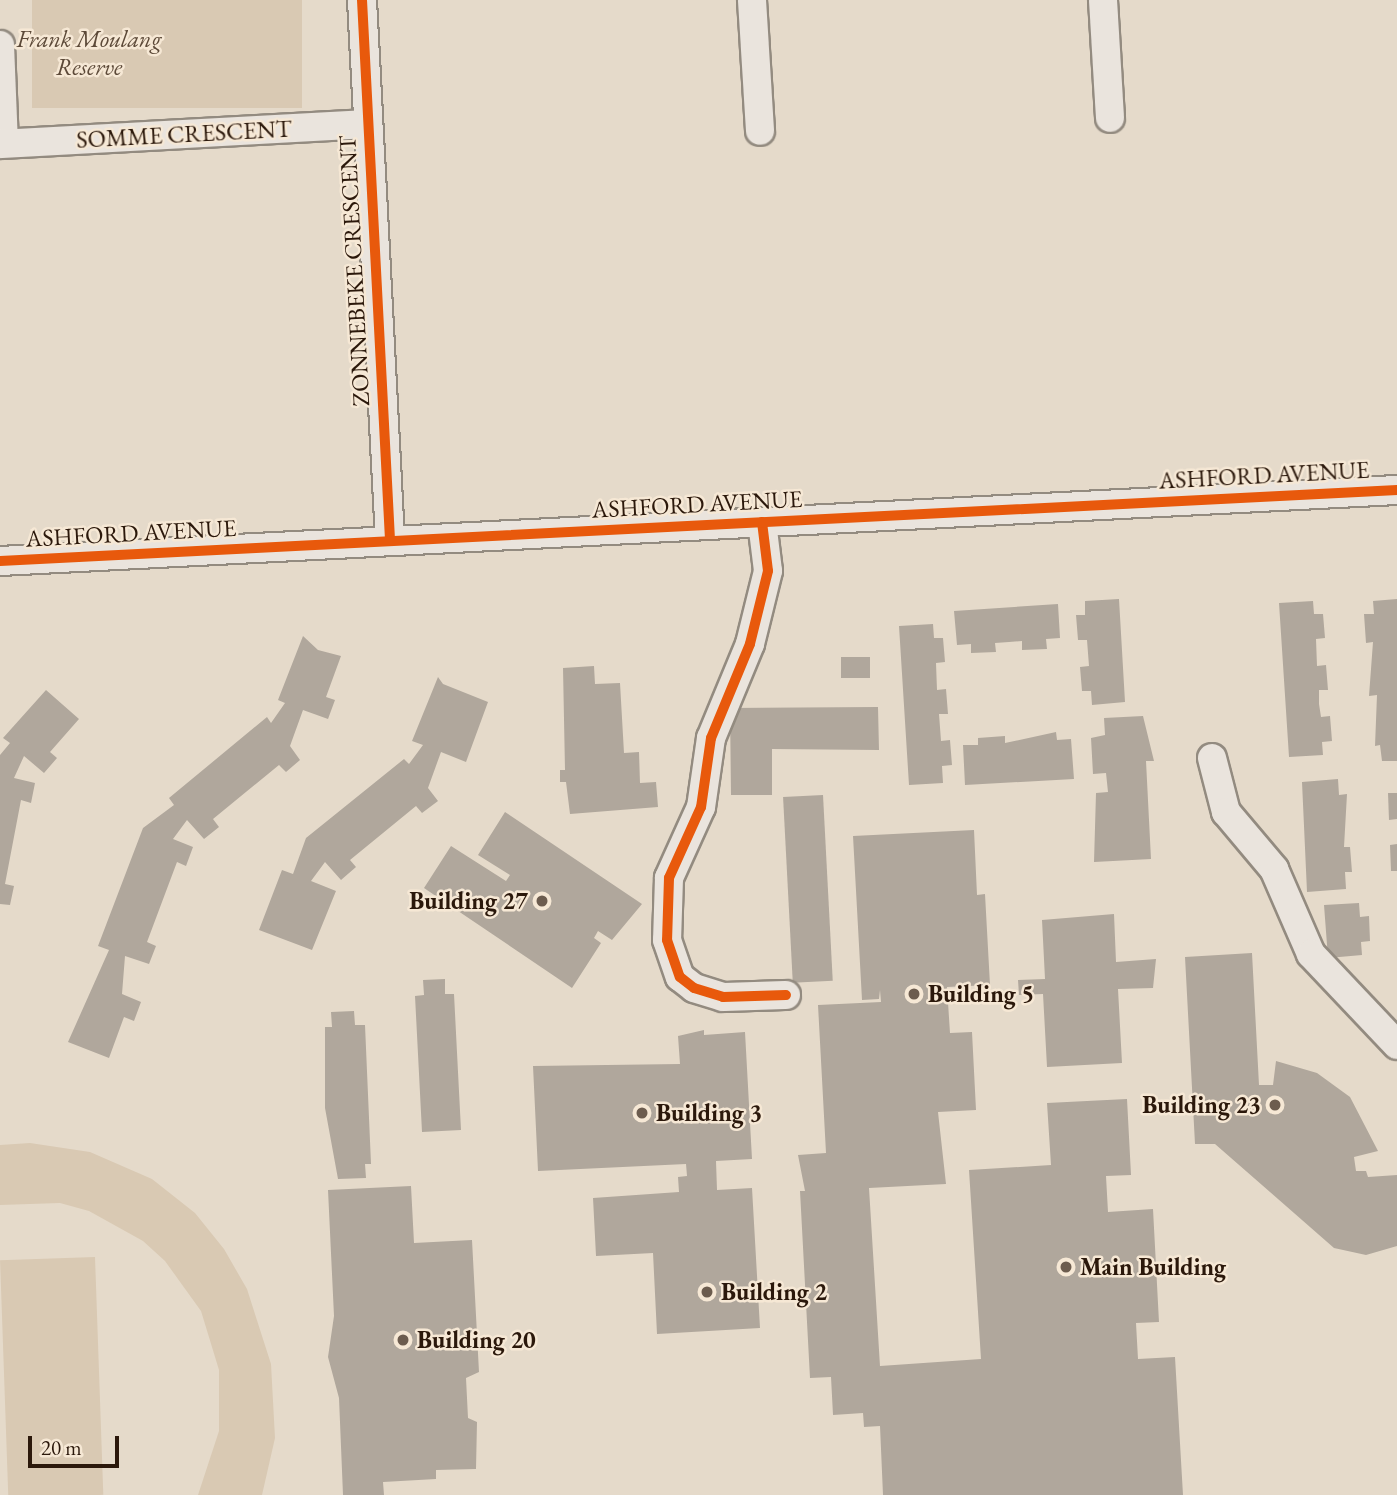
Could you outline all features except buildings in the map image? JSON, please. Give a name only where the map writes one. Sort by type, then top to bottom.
[{"type":"street","name":"ZONNEBEKE CRESCENT","points":[[362,0],[390,540]]},
{"type":"street","points":[[752,0],[760,131]]},
{"type":"street","points":[[1102,0],[1110,118]]},
{"type":"street","points":[[0,45],[2,144]]},
{"type":"street","name":"SOMME CRESCENT","points":[[2,144],[367,124]]},
{"type":"street","name":"ASHFORD AVENUE","points":[[0,561],[1397,490]]},
{"type":"street","points":[[762,522],[768,571],[750,644],[711,738],[701,807],[669,878],[667,940],[680,976],[703,992],[786,995]]},
{"type":"street","points":[[1212,758],[1226,812],[1274,869],[1311,954],[1397,1045]]},
{"type":"green space","name":"Frank Moulang Reserve","points":[[32,0],[302,0],[302,108],[32,108]]},
{"type":"green space","points":[[30,1143],[90,1152],[152,1179],[195,1213],[224,1249],[247,1289],[271,1364],[275,1438],[262,1495],[198,1495],[219,1431],[219,1370],[201,1311],[165,1261],[143,1241],[89,1211],[60,1203],[0,1205],[0,1145]]},
{"type":"green space","points":[[95,1257],[103,1495],[8,1495],[0,1260]]},
{"type":"cycle path","points":[[362,0],[390,540]]},
{"type":"cycle path","points":[[0,561],[1397,490]]},
{"type":"cycle path","points":[[762,522],[768,571],[750,644],[711,738],[701,807],[669,878],[667,940],[680,977],[694,988],[723,997],[786,995]]},
{"type":"place","name":"Building 27","points":[[542,901]]},
{"type":"place","name":"Building 5","points":[[914,994]]},
{"type":"place","name":"Building 23","points":[[1275,1105]]},
{"type":"place","name":"Building 3","points":[[642,1113]]},
{"type":"place","name":"Main Building","points":[[1066,1267]]},
{"type":"place","name":"Building 2","points":[[707,1292]]},
{"type":"place","name":"Building 20","points":[[403,1340]]}]
